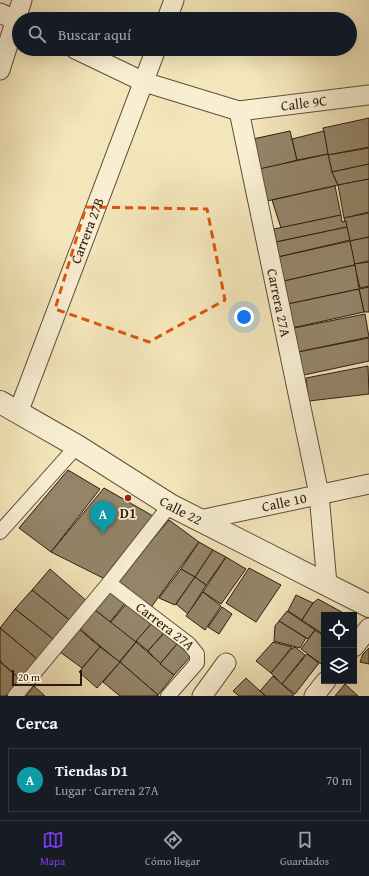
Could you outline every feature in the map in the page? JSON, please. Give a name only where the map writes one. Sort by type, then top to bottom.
[{"type":"street","points":[[15,12],[22,0]]},
{"type":"street","points":[[170,12],[174,0]]},
{"type":"street","points":[[0,70],[11,18]]},
{"type":"street","points":[[90,56],[144,82],[239,111]]},
{"type":"street","name":"Carrera 27B","points":[[18,413],[153,56]]},
{"type":"street","name":"Calle 9C","points":[[239,111],[369,94]]},
{"type":"street","name":"Carrera 27A","points":[[239,111],[319,494],[327,584]]},
{"type":"street","name":"Calle 22","points":[[0,402],[77,446],[170,505],[369,606]]},
{"type":"street","points":[[0,532],[77,446]]},
{"type":"street","name":"Calle 10","points":[[200,520],[369,484]]},
{"type":"street","points":[[15,696],[109,583],[170,505]]},
{"type":"street","name":"Carrera 27A","points":[[109,583],[189,644],[197,654],[198,662],[168,696]]},
{"type":"street","points":[[357,643],[369,628]]},
{"type":"street","points":[[202,696],[226,663]]},
{"type":"street","points":[[314,696],[324,684]]},
{"type":"highlighted area","points":[[86,207],[207,209],[225,300],[149,342],[55,309]]},
{"type":"building","points":[[369,118],[369,147],[328,155],[323,128]]},
{"type":"building","points":[[290,131],[297,160],[260,170],[253,139]]},
{"type":"building","points":[[324,131],[328,154],[297,160],[292,139]]},
{"type":"building","points":[[369,148],[369,164],[332,172],[328,155]]},
{"type":"building","points":[[328,154],[332,172],[338,185],[267,201],[259,169]]},
{"type":"building","points":[[369,164],[369,179],[338,185],[332,172]]},
{"type":"building","points":[[369,179],[369,212],[344,218],[338,185]]},
{"type":"building","points":[[335,186],[341,215],[281,228],[272,200]]},
{"type":"building","points":[[369,213],[369,237],[350,241],[344,218]]},
{"type":"building","points":[[341,215],[342,222],[346,221],[347,227],[276,242],[274,229]]},
{"type":"building","points":[[347,227],[350,240],[278,257],[276,242]]},
{"type":"building","points":[[369,237],[369,261],[354,264],[350,241]]},
{"type":"building","points":[[350,241],[355,265],[284,281],[278,257]]},
{"type":"building","points":[[369,262],[369,286],[360,288],[354,264]]},
{"type":"building","points":[[355,265],[359,289],[288,304],[284,281]]},
{"type":"building","points":[[369,287],[369,312],[364,312],[359,289]]},
{"type":"building","points":[[359,289],[364,312],[292,328],[288,304]]},
{"type":"building","points":[[365,314],[369,337],[298,352],[294,328]]},
{"type":"building","points":[[369,338],[369,361],[304,375],[298,352]]},
{"type":"building","points":[[368,366],[369,394],[309,401],[306,378]]},
{"type":"building","points":[[68,470],[100,489],[51,552],[19,528]]},
{"type":"building","points":[[104,488],[153,516],[105,579],[51,552]]},
{"type":"building","points":[[169,520],[199,542],[149,610],[116,583]]},
{"type":"building","points":[[199,542],[213,550],[195,577],[181,569]]},
{"type":"building","points":[[213,550],[226,557],[206,585],[195,577]]},
{"type":"building","points":[[226,557],[246,569],[221,604],[203,592]]},
{"type":"building","points":[[249,568],[281,585],[256,622],[226,603]]},
{"type":"building","points":[[50,569],[89,603],[73,623],[32,590]]},
{"type":"building","points":[[181,569],[195,577],[175,605],[159,598]]},
{"type":"building","points":[[195,577],[206,585],[188,614],[176,604]]},
{"type":"building","points":[[109,589],[126,602],[110,622],[95,610]]},
{"type":"building","points":[[32,590],[73,623],[57,642],[15,609]]},
{"type":"building","points":[[203,592],[221,606],[205,630],[186,616]]},
{"type":"building","points":[[296,595],[313,603],[302,620],[288,611]]},
{"type":"building","points":[[318,599],[342,612],[321,612],[321,633],[302,620],[313,603]]},
{"type":"building","points":[[127,603],[152,623],[136,642],[110,623]]},
{"type":"building","points":[[222,607],[232,614],[219,634],[208,627]]},
{"type":"building","points":[[15,609],[57,642],[37,659],[0,628]]},
{"type":"building","points":[[95,610],[136,642],[119,662],[79,628]]},
{"type":"building","points":[[287,611],[315,630],[308,639],[279,621]]},
{"type":"building","points":[[279,621],[306,638],[300,648],[274,641],[275,626]]},
{"type":"building","points":[[152,623],[164,633],[148,651],[136,641]]},
{"type":"building","points":[[0,628],[37,659],[20,679],[0,661]]},
{"type":"building","points":[[79,629],[100,647],[82,668],[60,652]]},
{"type":"building","points":[[315,630],[321,634],[321,664],[301,649]]},
{"type":"building","points":[[164,633],[177,644],[160,664],[148,651]]},
{"type":"building","points":[[136,642],[174,675],[158,695],[120,662]]},
{"type":"building","points":[[273,642],[292,647],[271,673],[256,661]]},
{"type":"building","points":[[177,644],[191,656],[174,675],[160,664]]},
{"type":"building","points":[[100,647],[120,662],[97,688],[79,672]]},
{"type":"building","points":[[295,647],[305,655],[282,684],[271,673],[291,649]]},
{"type":"building","points":[[369,648],[369,664],[360,662],[363,654]]},
{"type":"building","points":[[307,654],[319,663],[295,694],[282,684]]},
{"type":"building","points":[[0,662],[20,679],[6,696],[0,696]]},
{"type":"building","points":[[120,662],[158,696],[120,696],[103,682]]},
{"type":"building","points":[[273,676],[294,695],[266,696],[260,691]]},
{"type":"building","points":[[246,678],[265,696],[239,696],[233,691]]},
{"type":"building","points":[[345,684],[358,696],[335,696]]},
{"type":"building","points":[[34,686],[45,696],[26,696]]},
{"type":"place","name":"D1","points":[[128,498]]},
{"type":"place","name":"Tiendas D1","points":[[103,534]]}]
